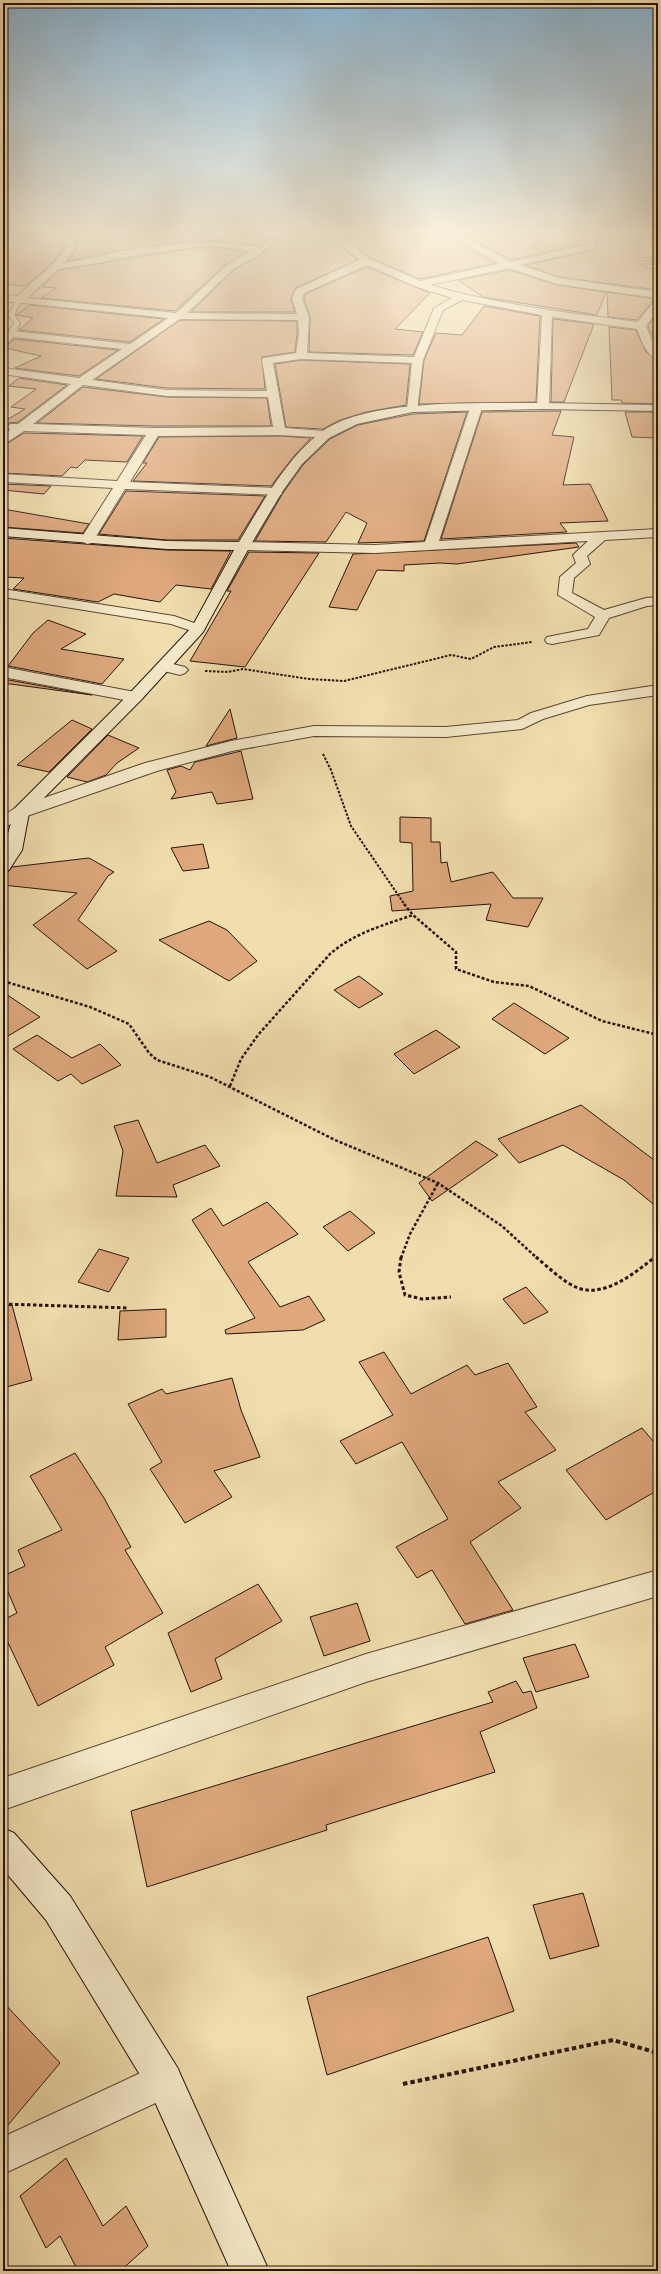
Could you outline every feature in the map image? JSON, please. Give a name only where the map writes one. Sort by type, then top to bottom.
[{"type":"street","points":[[69,340],[132,347]]},
{"type":"street","points":[[3,441],[79,383],[142,340]]},
{"type":"street","points":[[302,356],[305,340]]},
{"type":"street","points":[[413,409],[418,360],[426,340]]},
{"type":"street","points":[[543,406],[546,340]]},
{"type":"street","points":[[647,340],[649,346],[658,356]]},
{"type":"street","points":[[280,431],[267,360],[302,356],[418,360]]},
{"type":"street","points":[[3,371],[79,383],[167,393],[273,394]]},
{"type":"street","points":[[3,823],[20,812],[135,697],[172,668],[198,629],[243,546],[276,492],[298,461],[325,434],[353,421],[413,409],[543,406],[658,408]]},
{"type":"street","points":[[430,545],[476,408]]},
{"type":"street","points":[[3,426],[19,428],[154,432],[280,431],[325,434]]},
{"type":"street","points":[[87,540],[122,486],[154,432]]},
{"type":"street","points":[[3,478],[122,486],[276,492]]},
{"type":"street","points":[[4,533],[167,545],[375,549],[603,535],[658,534]]},
{"type":"street","points":[[603,535],[580,555],[583,564],[567,576],[565,595],[603,615],[646,602],[658,601]]},
{"type":"street","points":[[3,594],[174,620],[198,629]]},
{"type":"street","points":[[552,640],[594,632],[603,615]]},
{"type":"street","points":[[3,672],[135,697]]},
{"type":"street","points":[[3,806],[20,812],[158,766],[231,746],[314,731],[446,732],[522,724],[537,716],[586,701],[658,690]]},
{"type":"street","points":[[3,866],[13,850],[20,812]]},
{"type":"street","points":[[3,1794],[366,1668],[658,1582]]},
{"type":"street","points":[[3,1844],[58,1908],[164,2080],[250,2271]]},
{"type":"street","points":[[3,2156],[164,2080]]},
{"type":"path","points":[[172,668],[228,672],[243,669],[309,679],[344,681],[451,655],[471,659],[494,647],[552,640]]},
{"type":"path","points":[[314,731],[331,770],[343,808],[351,826],[385,874],[396,894],[413,915],[456,952],[456,969],[494,982],[529,986],[602,1020],[658,1035]]},
{"type":"path","points":[[230,1086],[241,1059],[255,1039],[314,972],[342,944],[372,930],[413,915]]},
{"type":"path","points":[[3,981],[90,1007],[129,1024],[149,1053],[157,1060],[210,1077],[335,1140],[438,1183],[459,1199],[502,1226],[549,1268],[579,1288],[603,1289],[629,1277],[658,1254]]},
{"type":"path","points":[[438,1183],[404,1249],[399,1265],[399,1279],[405,1295],[422,1299],[451,1297]]},
{"type":"path","points":[[3,1304],[130,1308]]},
{"type":"path","points":[[403,2084],[613,2040],[658,2053]]},
{"type":"building","points":[[13,340],[25,340],[118,350],[79,376],[15,368],[41,356],[5,348]]},
{"type":"building","points":[[113,340],[133,340],[130,342]]},
{"type":"building","points":[[151,340],[296,340],[295,352],[262,357],[265,389],[167,388],[96,379]]},
{"type":"building","points":[[309,340],[419,340],[413,355],[309,352]]},
{"type":"building","points":[[433,340],[539,340],[536,402],[419,404],[424,360]]},
{"type":"building","points":[[552,340],[588,340],[564,402],[551,402]]},
{"type":"building","points":[[610,340],[641,340],[646,352],[658,360],[658,404],[622,403],[621,400],[612,400]]},
{"type":"building","points":[[655,340],[658,340],[658,347]]},
{"type":"building","points":[[301,360],[410,364],[406,405],[366,412],[340,420],[323,429],[286,427],[275,364]]},
{"type":"building","points":[[19,378],[67,385],[18,422],[9,423],[7,426],[8,430],[3,433],[3,422],[25,409],[11,407],[36,389],[9,386]]},
{"type":"building","points":[[83,387],[167,397],[267,398],[271,426],[154,426],[37,423]]},
{"type":"building","points":[[561,411],[552,435],[574,437],[563,485],[590,484],[608,521],[560,523],[567,532],[441,539],[482,412]]},
{"type":"building","points":[[467,412],[424,541],[358,543],[367,523],[346,512],[326,542],[255,541],[283,493],[303,465],[330,439],[358,425],[413,414]]},
{"type":"building","points":[[625,412],[658,412],[658,438],[632,437]]},
{"type":"building","points":[[24,433],[143,436],[127,462],[85,460],[77,468],[71,467],[62,476],[3,473],[3,446]]},
{"type":"building","points":[[280,436],[311,438],[294,456],[271,486],[133,481],[147,463],[143,463],[159,437]]},
{"type":"building","points":[[3,484],[51,486],[44,494],[3,490]]},
{"type":"building","points":[[126,491],[265,496],[238,540],[167,540],[99,534]]},
{"type":"building","points":[[3,509],[89,524],[83,533],[3,527]]},
{"type":"building","points":[[3,538],[167,550],[231,551],[211,589],[176,585],[160,602],[114,594],[98,602],[13,589],[24,578],[3,577]]},
{"type":"building","points":[[576,543],[579,547],[457,564],[440,563],[404,565],[404,571],[377,570],[357,610],[329,607],[353,554]]},
{"type":"building","points":[[249,552],[319,553],[245,667],[190,661],[231,591],[227,591]]},
{"type":"building","points":[[48,620],[86,634],[61,649],[124,659],[102,684],[8,666],[33,633]]},
{"type":"building","points":[[3,679],[92,695],[3,683]]},
{"type":"building","points":[[230,709],[237,738],[206,746]]},
{"type":"building","points":[[72,720],[92,729],[49,772],[17,765]]},
{"type":"building","points":[[108,735],[139,748],[117,763],[106,775],[87,782],[67,777]]},
{"type":"building","points":[[241,751],[253,799],[217,804],[212,792],[171,799],[176,792],[167,770],[181,766],[190,770],[195,762]]},
{"type":"building","points":[[400,817],[431,818],[431,842],[440,842],[441,863],[447,862],[451,882],[493,872],[513,898],[543,898],[528,927],[486,920],[491,904],[392,911],[390,896],[413,891],[412,843],[400,842]]},
{"type":"building","points":[[203,844],[209,868],[183,871],[171,848]]},
{"type":"building","points":[[89,858],[114,872],[108,876],[78,920],[117,951],[87,969],[33,925],[77,893],[3,885],[3,872],[9,871],[12,867]]},
{"type":"building","points":[[209,921],[227,930],[257,961],[229,981],[159,940]]},
{"type":"building","points":[[359,976],[383,994],[359,1008],[334,990]]},
{"type":"building","points":[[3,992],[40,1017],[3,1039]]},
{"type":"building","points":[[514,1003],[569,1038],[545,1054],[492,1019]]},
{"type":"building","points":[[436,1030],[460,1047],[414,1074],[394,1054]]},
{"type":"building","points":[[37,1035],[72,1058],[100,1044],[121,1065],[82,1084],[71,1074],[58,1081],[13,1049]]},
{"type":"building","points":[[581,1105],[658,1163],[658,1208],[624,1180],[563,1145],[519,1163],[498,1139]]},
{"type":"building","points":[[138,1120],[157,1163],[205,1145],[220,1166],[173,1185],[177,1197],[116,1196],[123,1151],[114,1126]]},
{"type":"building","points":[[476,1141],[498,1155],[432,1201],[419,1183]]},
{"type":"building","points":[[267,1202],[298,1234],[248,1262],[280,1307],[309,1296],[325,1320],[303,1330],[226,1334],[225,1330],[255,1318],[192,1220],[211,1208],[223,1226]]},
{"type":"building","points":[[350,1211],[375,1233],[348,1251],[323,1227]]},
{"type":"building","points":[[99,1249],[129,1258],[109,1292],[78,1282]]},
{"type":"building","points":[[526,1287],[548,1312],[524,1324],[503,1299]]},
{"type":"building","points":[[12,1305],[32,1380],[3,1388],[3,1306]]},
{"type":"building","points":[[166,1309],[166,1337],[118,1340],[120,1311]]},
{"type":"building","points":[[384,1352],[411,1394],[467,1365],[475,1375],[508,1363],[537,1407],[525,1412],[556,1450],[498,1482],[521,1508],[470,1542],[513,1610],[465,1624],[432,1570],[417,1578],[396,1547],[448,1519],[402,1442],[356,1464],[340,1441],[393,1415],[359,1362]]},
{"type":"building","points":[[232,1378],[241,1410],[260,1457],[214,1471],[232,1497],[185,1523],[150,1469],[162,1462],[128,1404],[162,1389],[166,1394]]},
{"type":"building","points":[[642,1428],[658,1447],[658,1490],[606,1520],[566,1470]]},
{"type":"building","points":[[75,1453],[104,1498],[131,1547],[125,1550],[163,1613],[105,1647],[114,1665],[38,1706],[3,1632],[3,1620],[17,1613],[3,1580],[3,1576],[25,1566],[18,1550],[62,1530],[30,1476]]},
{"type":"building","points":[[258,1584],[282,1621],[215,1659],[222,1679],[191,1692],[168,1633]]},
{"type":"building","points":[[357,1603],[370,1641],[324,1656],[310,1617]]},
{"type":"building","points":[[575,1644],[589,1677],[536,1692],[523,1658]]},
{"type":"building","points":[[516,1681],[523,1693],[531,1691],[537,1708],[480,1732],[495,1772],[326,1825],[327,1830],[147,1887],[131,1811],[493,1702],[488,1692]]},
{"type":"building","points":[[583,1893],[599,1946],[550,1959],[533,1905]]},
{"type":"building","points":[[488,1937],[514,2011],[327,2075],[307,1997]]},
{"type":"building","points":[[3,2002],[60,2063],[3,2131]]},
{"type":"building","points":[[66,2158],[103,2226],[126,2206],[148,2246],[120,2271],[78,2271],[60,2236],[46,2248],[20,2196]]}]
